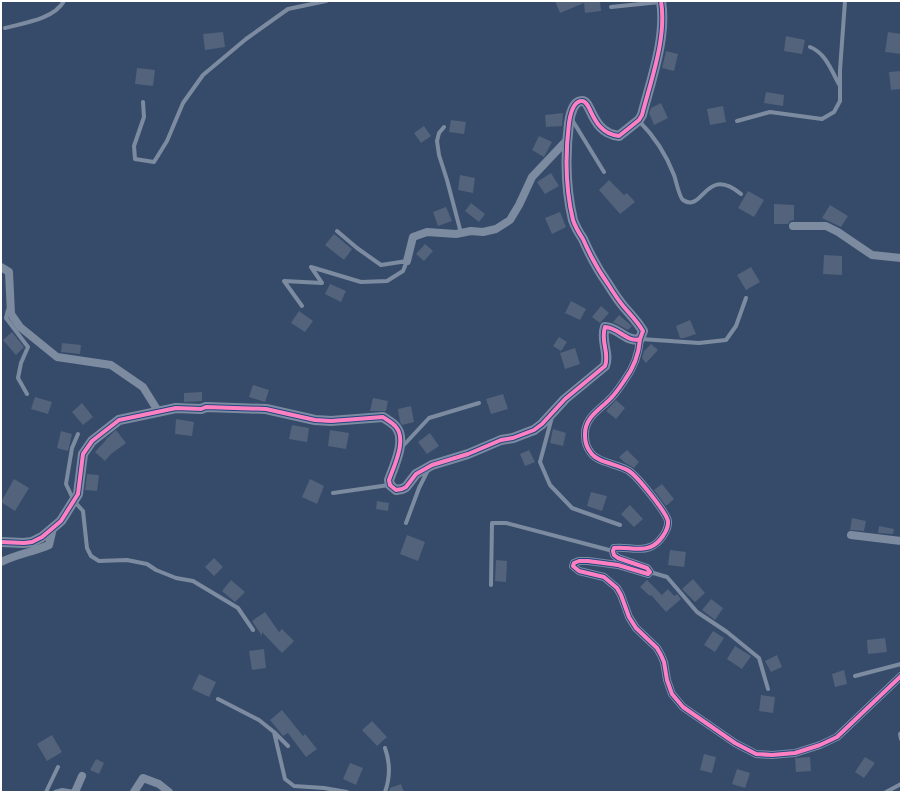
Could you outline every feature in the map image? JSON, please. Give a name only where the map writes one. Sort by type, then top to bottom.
[{"type":"street","points":[[661,1],[663,14],[659,48],[642,115],[639,120],[619,136],[613,135],[598,125],[593,117],[590,106],[586,102],[581,100],[577,102],[570,116],[565,163],[566,184],[574,221],[597,268],[622,305],[643,331],[639,348],[626,380],[611,398],[589,419],[585,435],[586,445],[591,454],[601,460],[629,471],[648,491],[666,516],[668,522],[666,531],[651,547],[636,549],[620,547],[614,548],[614,555],[618,558],[628,560],[647,568],[650,572],[648,574],[618,565],[588,561],[579,561],[574,563],[573,566],[579,571],[604,577],[617,588],[629,617],[636,628],[657,648],[661,655],[672,694],[683,707],[735,743],[756,754],[772,755],[795,753],[820,745],[837,737],[901,676]]},
{"type":"street","points":[[407,261],[413,237],[427,232],[483,232],[496,229],[510,220],[532,177],[567,140]]},
{"type":"street","points":[[793,226],[826,226],[838,232],[872,255],[901,258]]},
{"type":"street","points":[[1,267],[9,272],[11,314],[20,327],[57,357],[111,365],[143,387],[158,411]]},
{"type":"street","points":[[1,542],[32,542],[42,537],[60,522],[78,494],[83,454],[92,441],[119,420],[176,408],[201,409],[206,407],[266,409],[315,420],[331,421],[383,417],[396,427],[400,438],[400,449],[389,480],[390,485],[396,490],[406,487],[416,474],[432,465],[468,454],[501,440],[513,438],[534,430],[542,424],[564,399],[605,366],[608,360],[603,333],[605,327],[612,327],[630,339],[640,339]]},
{"type":"street","points":[[1,561],[15,555],[38,550],[49,545],[53,528]]},
{"type":"street","points":[[852,535],[901,542]]},
{"type":"street","points":[[75,792],[82,776]]},
{"type":"street","points":[[134,792],[143,778],[159,784],[170,792]]},
{"type":"lane","points":[[5,28],[36,20],[60,8],[64,1]]},
{"type":"lane","points":[[143,102],[144,117],[134,146],[135,159],[154,162],[168,141],[183,103],[203,75],[246,39],[288,9],[326,1]]},
{"type":"lane","points":[[611,7],[661,1]]},
{"type":"lane","points":[[737,120],[770,112],[822,119],[834,112],[840,102],[845,1]]},
{"type":"lane","points":[[810,47],[817,50],[827,62],[840,87]]},
{"type":"lane","points":[[570,116],[604,172]]},
{"type":"lane","points":[[639,120],[659,144],[668,158],[677,183],[680,197],[683,200],[694,202],[709,187],[718,184],[725,184],[734,188],[741,194]]},
{"type":"lane","points":[[444,127],[439,133],[437,141],[439,155],[448,180],[461,233]]},
{"type":"lane","points":[[337,231],[357,248],[381,265],[407,261]]},
{"type":"lane","points":[[302,306],[284,281],[322,284],[312,267],[361,282],[387,281],[403,271],[407,261]]},
{"type":"lane","points":[[640,339],[699,343],[726,340],[736,326],[746,298]]},
{"type":"lane","points":[[10,299],[6,318],[28,347],[21,363],[18,378],[28,394]]},
{"type":"lane","points":[[400,449],[429,418],[479,403]]},
{"type":"lane","points":[[553,411],[540,462],[550,485],[572,508],[620,525]]},
{"type":"lane","points":[[78,434],[72,448],[66,484],[74,500],[83,511],[87,548],[91,556],[99,561],[127,560],[147,564],[156,570],[176,578],[193,581],[238,608],[253,630]]},
{"type":"lane","points":[[406,523],[419,488],[432,465]]},
{"type":"lane","points":[[333,493],[390,485]]},
{"type":"lane","points":[[491,585],[492,523],[506,523],[613,551]]},
{"type":"lane","points":[[650,572],[667,577],[697,612],[727,632],[759,658],[768,689]]},
{"type":"lane","points":[[855,676],[901,664]]},
{"type":"lane","points":[[218,699],[259,720],[288,746]]},
{"type":"lane","points":[[274,732],[285,779],[294,786],[324,788],[347,792]]},
{"type":"lane","points":[[901,733],[901,739]]},
{"type":"lane","points":[[385,748],[389,758],[389,783],[385,792]]},
{"type":"lane","points":[[46,792],[58,767]]},
{"type":"lane","points":[[886,792],[901,784]]},
{"type":"lane","points":[[55,792],[62,790],[75,792]]},
{"type":"building","points":[[555,1],[600,1],[601,11],[585,13],[584,3],[560,13]]},
{"type":"building","points":[[223,32],[225,47],[205,50],[203,34]]},
{"type":"building","points":[[888,32],[901,34],[901,54],[885,52]]},
{"type":"building","points":[[786,36],[805,40],[802,54],[784,51]]},
{"type":"building","points":[[666,51],[678,54],[674,71],[662,68]]},
{"type":"building","points":[[137,68],[155,70],[153,86],[135,84]]},
{"type":"building","points":[[901,71],[901,89],[891,90],[889,72]]},
{"type":"building","points":[[766,92],[784,95],[783,106],[764,103]]},
{"type":"building","points":[[661,103],[668,118],[654,125],[649,113],[651,108]]},
{"type":"building","points":[[723,106],[726,122],[710,125],[707,109]]},
{"type":"building","points":[[563,113],[562,126],[546,127],[545,115]]},
{"type":"building","points":[[451,120],[466,122],[464,134],[449,132]]},
{"type":"building","points":[[424,126],[431,136],[421,143],[414,133]]},
{"type":"building","points":[[539,136],[552,142],[544,157],[532,150]]},
{"type":"building","points":[[551,173],[559,186],[545,194],[537,182]]},
{"type":"building","points":[[460,175],[475,178],[473,193],[458,190]]},
{"type":"building","points":[[609,180],[624,195],[627,193],[635,202],[620,214],[599,190]]},
{"type":"building","points":[[748,191],[764,200],[754,217],[738,208]]},
{"type":"building","points":[[471,203],[485,214],[479,222],[465,211]]},
{"type":"building","points":[[774,204],[794,205],[794,220],[790,221],[788,224],[774,224]]},
{"type":"building","points":[[830,205],[848,216],[841,227],[822,218]]},
{"type":"building","points":[[446,207],[452,221],[438,226],[433,212]]},
{"type":"building","points":[[560,212],[566,227],[552,234],[545,218]]},
{"type":"building","points":[[334,234],[352,249],[344,260],[325,245]]},
{"type":"building","points":[[425,244],[433,251],[424,261],[416,254]]},
{"type":"building","points":[[824,255],[842,256],[842,275],[823,274]]},
{"type":"building","points":[[751,267],[760,282],[746,290],[737,275]]},
{"type":"building","points":[[330,284],[346,291],[341,302],[325,294]]},
{"type":"building","points":[[571,301],[586,309],[580,320],[565,313]]},
{"type":"building","points":[[601,306],[609,313],[600,323],[592,317]]},
{"type":"building","points":[[299,311],[313,321],[305,332],[291,323]]},
{"type":"building","points":[[619,315],[632,326],[628,330],[613,322]]},
{"type":"building","points":[[690,320],[696,334],[680,338],[676,326]]},
{"type":"building","points":[[12,332],[24,347],[16,355],[3,340]]},
{"type":"building","points":[[559,337],[567,342],[561,351],[553,346]]},
{"type":"building","points":[[62,343],[81,345],[80,354],[61,352]]},
{"type":"building","points":[[651,344],[658,350],[646,363],[642,358],[644,351]]},
{"type":"building","points":[[575,348],[580,364],[565,369],[560,353]]},
{"type":"building","points":[[253,385],[269,390],[265,402],[249,397]]},
{"type":"building","points":[[202,392],[202,401],[184,402],[184,393]]},
{"type":"building","points":[[503,394],[508,409],[491,414],[486,399]]},
{"type":"building","points":[[35,397],[52,402],[48,414],[31,409]]},
{"type":"building","points":[[373,398],[388,401],[386,411],[370,411]]},
{"type":"building","points":[[616,400],[625,408],[616,419],[606,411]]},
{"type":"building","points":[[82,403],[93,417],[83,425],[72,412]]},
{"type":"building","points":[[411,406],[414,422],[402,425],[400,422],[398,409]]},
{"type":"building","points":[[176,419],[194,422],[192,436],[175,434]]},
{"type":"building","points":[[292,425],[309,428],[307,442],[289,439]]},
{"type":"building","points":[[553,429],[566,433],[563,446],[550,443]]},
{"type":"building","points":[[116,430],[126,443],[111,454],[105,461],[95,452]]},
{"type":"building","points":[[330,430],[349,433],[346,449],[328,446]]},
{"type":"building","points":[[61,431],[72,434],[68,451],[57,448]]},
{"type":"building","points":[[430,433],[439,446],[427,454],[418,442]]},
{"type":"building","points":[[529,450],[535,462],[525,466],[520,454]]},
{"type":"building","points":[[627,450],[639,462],[634,468],[619,457]]},
{"type":"building","points":[[87,474],[99,475],[97,491],[85,490]]},
{"type":"building","points":[[14,479],[29,488],[15,511],[1,502]]},
{"type":"building","points":[[310,479],[324,486],[317,504],[302,497]]},
{"type":"building","points":[[662,484],[674,499],[666,506],[654,490]]},
{"type":"building","points":[[591,492],[607,496],[602,511],[587,506]]},
{"type":"building","points":[[377,501],[389,503],[388,511],[376,509]]},
{"type":"building","points":[[630,505],[643,519],[634,527],[621,514]]},
{"type":"building","points":[[852,518],[866,521],[864,531],[850,530]]},
{"type":"building","points":[[879,526],[894,529],[893,534],[878,533]]},
{"type":"building","points":[[407,535],[425,542],[418,561],[400,554]]},
{"type":"building","points":[[670,550],[686,552],[684,567],[668,565]]},
{"type":"building","points":[[214,558],[223,567],[214,576],[205,567]]},
{"type":"building","points":[[496,560],[507,561],[506,582],[495,581]]},
{"type":"building","points":[[693,579],[705,593],[695,602],[682,589]]},
{"type":"building","points":[[231,580],[245,592],[235,602],[222,591]]},
{"type":"building","points":[[647,580],[662,595],[668,589],[674,596],[677,594],[681,599],[666,612],[651,595],[650,596],[640,587]]},
{"type":"building","points":[[711,599],[723,608],[715,620],[702,610]]},
{"type":"building","points":[[265,612],[279,632],[282,629],[294,641],[282,653],[262,632],[262,636],[252,621]]},
{"type":"building","points":[[713,631],[724,638],[715,652],[704,645]]},
{"type":"building","points":[[885,638],[887,652],[868,654],[867,640]]},
{"type":"building","points":[[735,646],[751,656],[742,669],[727,659]]},
{"type":"building","points":[[264,649],[266,668],[252,670],[249,651]]},
{"type":"building","points":[[777,655],[782,667],[771,672],[765,661]]},
{"type":"building","points":[[844,670],[847,684],[835,687],[832,674]]},
{"type":"building","points":[[199,674],[216,682],[209,697],[192,689]]},
{"type":"building","points":[[761,695],[775,697],[773,713],[759,711]]},
{"type":"building","points":[[282,710],[303,736],[305,734],[317,749],[306,757],[288,733],[283,736],[270,720]]},
{"type":"building","points":[[372,721],[387,737],[377,746],[362,730]]},
{"type":"building","points":[[52,735],[62,752],[47,761],[37,744]]},
{"type":"building","points":[[704,754],[716,757],[712,773],[700,770]]},
{"type":"building","points":[[810,757],[811,771],[796,772],[795,758]]},
{"type":"building","points":[[865,757],[875,763],[864,778],[855,772]]},
{"type":"building","points":[[96,759],[104,763],[99,774],[90,770]]},
{"type":"building","points":[[350,763],[363,768],[356,785],[343,779]]},
{"type":"building","points":[[737,769],[750,773],[745,788],[732,784]]},
{"type":"building","points":[[401,784],[404,792],[389,792],[390,788]]},
{"type":"cycle path","points":[[1,542],[32,542],[42,537],[61,521],[78,494],[83,454],[92,441],[119,420],[176,408],[201,409],[206,407],[266,409],[315,420],[331,421],[383,417],[392,423],[399,432],[400,446],[389,480],[390,485],[396,490],[406,487],[416,474],[432,465],[468,454],[501,440],[513,438],[534,430],[542,424],[565,399],[605,366],[605,327],[614,329],[635,340],[640,339],[643,331],[620,302],[601,273],[577,230],[568,196],[566,172],[567,147],[570,117],[572,109],[576,103],[582,101],[585,102],[598,124],[610,134],[619,136],[639,120],[642,115],[650,87],[660,44],[662,29],[661,1]]},
{"type":"cycle path","points":[[640,339],[633,366],[615,394],[590,419],[585,429],[585,440],[588,449],[598,459],[625,469],[633,474],[651,494],[666,516],[668,525],[660,540],[650,547],[641,549],[614,548],[614,555],[618,558],[647,568],[650,572],[648,574],[618,565],[588,561],[579,561],[574,563],[573,566],[579,571],[604,577],[617,588],[629,617],[636,628],[657,648],[661,655],[672,694],[683,707],[735,743],[756,754],[772,755],[795,753],[820,745],[837,737],[901,676]]}]
